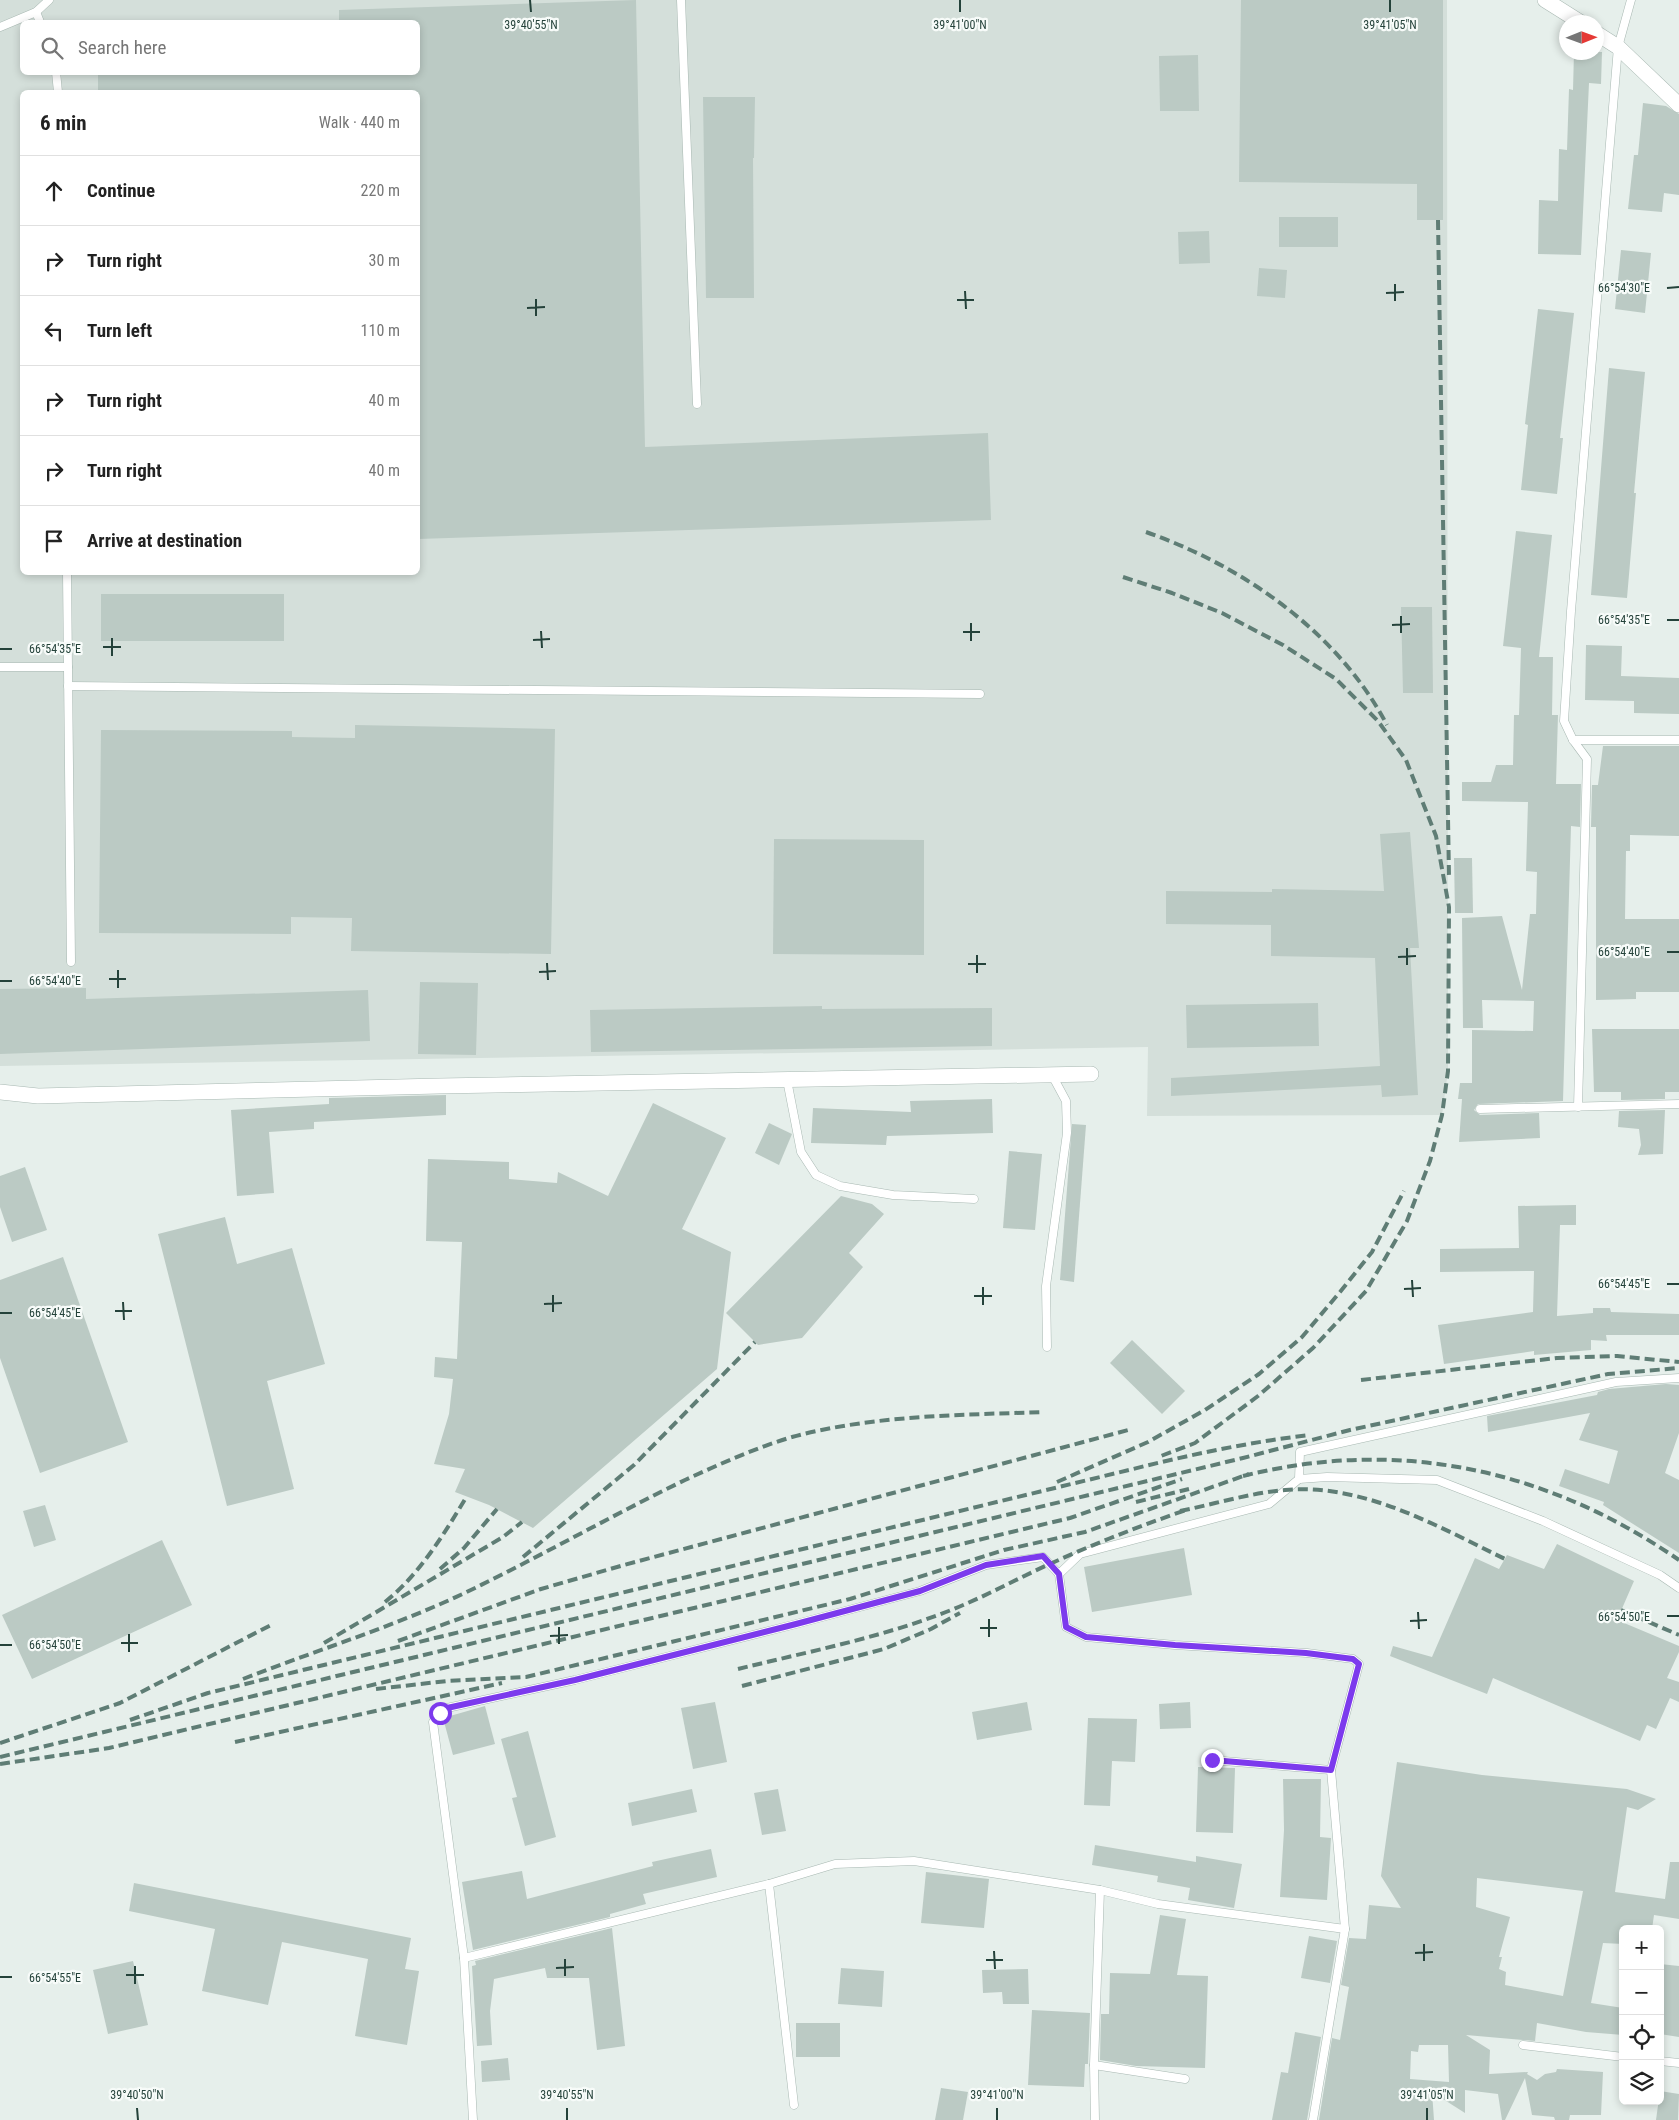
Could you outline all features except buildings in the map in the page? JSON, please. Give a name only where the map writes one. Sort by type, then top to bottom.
[{"type":"street","points":[[1545,0],[1569,15]]},
{"type":"street","points":[[1604,38],[1618,48],[1679,105]]},
{"type":"street","points":[[0,1092],[38,1096],[1091,1074]]},
{"type":"lane","points":[[0,27],[36,12],[49,0]]},
{"type":"lane","points":[[681,0],[697,404]]},
{"type":"lane","points":[[1578,1107],[1587,759],[1572,740],[1564,721],[1618,48],[1631,0]]},
{"type":"lane","points":[[36,12],[39,20]]},
{"type":"lane","points":[[56,75],[58,90]]},
{"type":"lane","points":[[67,575],[71,962]]},
{"type":"lane","points":[[0,667],[68,667]]},
{"type":"lane","points":[[68,686],[980,694]]},
{"type":"lane","points":[[1572,740],[1679,740]]},
{"type":"lane","points":[[1047,1346],[1046,1286],[1067,1133],[1066,1101],[1052,1075]]},
{"type":"lane","points":[[788,1080],[801,1152],[816,1175],[840,1186],[892,1194],[974,1199]]},
{"type":"lane","points":[[1480,1109],[1679,1104]]},
{"type":"lane","points":[[1300,1479],[1300,1452],[1616,1382],[1679,1378]]},
{"type":"lane","points":[[1059,1574],[1080,1554],[1269,1504],[1300,1479],[1327,1477],[1437,1480],[1542,1521],[1660,1575],[1679,1588]]},
{"type":"lane","points":[[473,2120],[464,1958],[434,1722],[440,1713],[447,1708],[575,1680],[920,1591],[986,1565],[1043,1556],[1059,1574],[1066,1627],[1086,1637],[1175,1645],[1306,1653],[1353,1659],[1359,1664],[1331,1770],[1345,1929],[1313,2120]]},
{"type":"lane","points":[[1212,1760],[1331,1770]]},
{"type":"lane","points":[[464,1958],[769,1884],[836,1864],[914,1861],[1100,1890],[1158,1904],[1345,1929]]},
{"type":"lane","points":[[769,1884],[794,2105]]},
{"type":"lane","points":[[1095,2120],[1094,2065],[1100,1890]]},
{"type":"lane","points":[[1523,2045],[1619,2057]]},
{"type":"lane","points":[[1664,2061],[1679,2063]]},
{"type":"lane","points":[[1094,2065],[1185,2079]]},
{"type":"shaded area","points":[[0,0],[1447,0],[1448,1071],[1442,1115],[1147,1116],[1148,1047],[0,1066]]},
{"type":"railway","points":[[1438,220],[1449,877]]},
{"type":"railway","points":[[1146,532],[1218,563],[1252,583],[1285,606],[1315,632],[1342,660],[1367,691],[1387,725]]},
{"type":"railway","points":[[1123,577],[1172,593],[1222,613],[1283,645],[1336,679],[1378,721],[1406,760],[1436,836],[1449,907],[1448,1071],[1442,1115],[1430,1161],[1407,1221],[1366,1291],[1313,1348],[1258,1396],[1195,1443],[1161,1456]]},
{"type":"railway","points":[[1057,1482],[1148,1442],[1205,1410],[1259,1374],[1302,1337],[1372,1252],[1404,1191]]},
{"type":"railway","points":[[523,1557],[634,1465],[755,1342]]},
{"type":"railway","points":[[1361,1380],[1557,1358],[1617,1356],[1679,1362]]},
{"type":"railway","points":[[0,1757],[1243,1458],[1350,1430],[1608,1374],[1679,1368]]},
{"type":"railway","points":[[243,1679],[392,1624],[450,1600],[685,1480],[778,1441],[823,1430],[886,1420],[949,1415],[1044,1412]]},
{"type":"railway","points":[[398,1641],[541,1589],[624,1565],[1132,1429]]},
{"type":"railway","points":[[130,1720],[208,1693],[1152,1464],[1242,1445],[1310,1435]]},
{"type":"railway","points":[[1243,1476],[1301,1465],[1358,1460],[1415,1461],[1470,1469],[1524,1483],[1577,1503],[1629,1529],[1679,1560]]},
{"type":"railway","points":[[376,1689],[447,1681],[526,1677],[850,1599],[1004,1550],[1085,1532],[1249,1474]]},
{"type":"railway","points":[[0,1764],[109,1748],[1070,1518],[1182,1479]]},
{"type":"railway","points":[[1136,1502],[1189,1489]]},
{"type":"railway","points":[[1180,1511],[1272,1491],[1314,1490],[1343,1493],[1399,1510],[1453,1533],[1505,1559]]},
{"type":"railway","points":[[385,1602],[398,1591],[420,1566],[440,1539],[467,1496]]},
{"type":"railway","points":[[440,1569],[464,1548],[497,1509]]},
{"type":"railway","points":[[738,1669],[843,1644],[921,1621],[973,1601],[1085,1549],[1186,1510]]},
{"type":"railway","points":[[324,1643],[503,1537],[522,1522]]},
{"type":"railway","points":[[1621,1610],[1679,1635]]},
{"type":"railway","points":[[742,1686],[884,1649],[931,1629],[960,1613]]},
{"type":"railway","points":[[0,1743],[120,1703],[271,1625]]},
{"type":"railway","points":[[235,1742],[502,1683]]},
{"type":"route","points":[[440,1713],[447,1708],[575,1680],[920,1591],[986,1565],[1043,1556],[1059,1574],[1066,1627],[1086,1637],[1175,1645],[1306,1653],[1353,1659],[1359,1664],[1331,1770],[1212,1760]]}]
